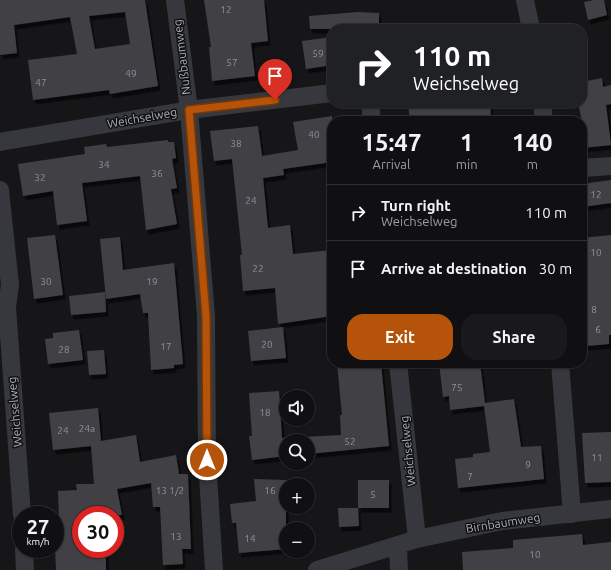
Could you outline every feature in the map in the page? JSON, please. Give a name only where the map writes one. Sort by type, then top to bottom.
[{"type":"street","name":"Nußbaumweg","points":[[176,0],[189,110],[206,316],[207,460],[214,570]]},
{"type":"street","points":[[525,0],[531,24]]},
{"type":"street","name":"Weichselweg","points":[[0,142],[189,110],[327,94]]},
{"type":"street","points":[[587,168],[611,166]]},
{"type":"street","name":"Weichselweg","points":[[0,190],[10,285],[7,307],[21,506]]},
{"type":"street","name":"Weichselweg","points":[[399,368],[417,539]]},
{"type":"street","points":[[560,368],[572,514]]},
{"type":"street","name":"Birnbaumweg","points":[[317,570],[417,539],[502,521],[611,510]]},
{"type":"street","points":[[398,546],[399,570]]},
{"type":"street","points":[[24,558],[25,570]]},
{"type":"building","points":[[0,0],[145,0],[158,86],[110,94],[109,90],[33,100],[28,60],[77,54],[70,17],[14,25],[17,53],[0,55]],"holes":[[[125,12],[130,44],[95,49],[89,16]]]},
{"type":"building","points":[[204,0],[264,0],[268,41],[251,43],[255,76],[212,81],[209,47],[211,47]]},
{"type":"building","points":[[604,0],[607,15],[588,20],[584,2]]},
{"type":"building","points":[[358,12],[379,13],[379,24],[327,24],[327,29],[310,29],[309,16]]},
{"type":"building","points":[[327,38],[327,66],[306,69],[302,41]]},
{"type":"building","points":[[602,78],[603,87],[611,85],[611,104],[606,105],[611,145],[587,147],[587,116],[581,116],[579,108],[587,108],[587,81]]},
{"type":"building","points":[[409,108],[490,108],[491,116],[409,116]]},
{"type":"building","points":[[327,117],[327,163],[283,169],[284,175],[263,178],[268,228],[290,225],[293,254],[327,251],[327,317],[278,324],[275,288],[243,291],[240,255],[242,255],[232,159],[214,161],[210,131],[258,126],[262,156],[298,150],[293,122]]},
{"type":"building","points":[[168,140],[168,142],[174,142],[176,158],[172,159],[177,188],[171,189],[177,224],[146,230],[140,176],[82,183],[87,221],[57,225],[53,191],[23,196],[18,164],[85,154],[84,147],[106,144],[107,147]]},
{"type":"building","points":[[611,180],[611,203],[587,206],[587,183]]},
{"type":"building","points":[[55,235],[63,295],[34,299],[27,238]]},
{"type":"building","points":[[611,235],[611,335],[609,335],[609,344],[587,346],[587,237]]},
{"type":"building","points":[[120,237],[123,270],[174,263],[183,364],[174,365],[174,368],[151,370],[148,313],[143,313],[140,294],[106,299],[100,239]]},
{"type":"building","points":[[105,292],[106,312],[71,315],[69,296]]},
{"type":"building","points":[[283,327],[286,358],[251,361],[248,331]]},
{"type":"building","points":[[79,330],[83,360],[48,364],[45,339],[53,338],[53,333]]},
{"type":"building","points":[[104,350],[106,374],[89,375],[87,351]]},
{"type":"building","points":[[337,368],[381,368],[389,446],[315,453],[315,436],[341,435],[340,415],[342,415]]},
{"type":"building","points":[[440,368],[481,368],[485,403],[514,399],[521,447],[541,446],[544,479],[458,488],[455,459],[473,457],[473,454],[490,452],[484,406],[450,410],[449,396],[443,397]]},
{"type":"building","points":[[279,391],[279,426],[281,426],[282,434],[279,434],[279,457],[252,460],[249,436],[252,436],[249,393]]},
{"type":"building","points":[[98,408],[101,441],[136,435],[140,462],[176,455],[179,474],[188,474],[191,549],[182,549],[183,564],[163,565],[160,507],[153,507],[151,483],[117,489],[120,506],[72,506],[72,558],[106,558],[106,570],[56,570],[55,558],[64,558],[64,506],[59,506],[58,491],[77,490],[76,484],[94,484],[91,446],[53,450],[49,413]]},
{"type":"building","points":[[611,432],[611,482],[585,483],[582,433]]},
{"type":"building","points":[[254,479],[279,480],[279,514],[286,514],[286,522],[279,522],[279,550],[239,553],[236,523],[232,523],[230,504],[256,501]]},
{"type":"building","points":[[358,480],[389,480],[389,508],[358,508]]},
{"type":"building","points":[[338,508],[358,508],[359,526],[339,527]]},
{"type":"building","points":[[582,534],[583,545],[611,542],[611,570],[463,570],[462,552],[513,548],[513,540]]},
{"type":"route","points":[[207,460],[206,316],[189,110],[275,100]]}]
